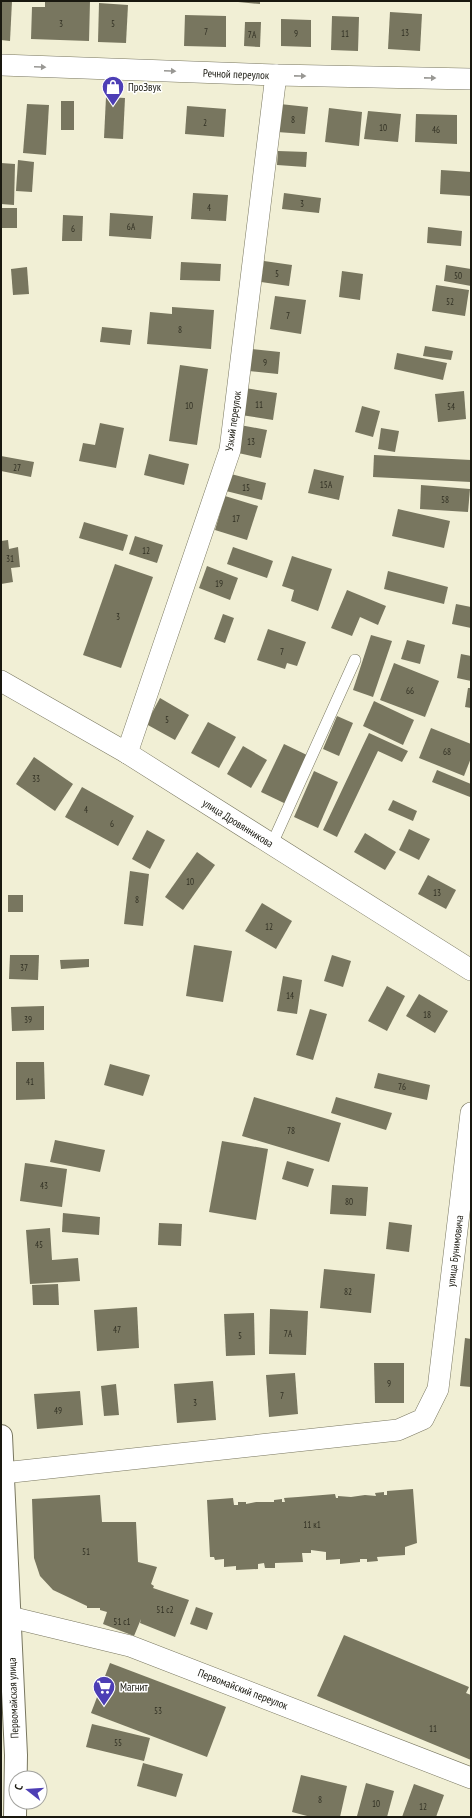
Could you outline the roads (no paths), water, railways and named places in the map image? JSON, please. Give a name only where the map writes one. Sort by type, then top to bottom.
[{"type":"street","name":"Речной переулок","points":[[1,65],[276,75],[471,79]]},
{"type":"street","name":"Узкий переулок","points":[[127,753],[230,450],[276,75]]},
{"type":"street","name":"улица Дровянникова","points":[[1,681],[127,753],[471,970]]},
{"type":"street","name":"улица Бунимовича","points":[[3,1473],[398,1430],[424,1419],[438,1389],[471,1117]]},
{"type":"street","name":"Первомайская улица","points":[[1,1436],[16,1754],[15,1817]]},
{"type":"street","name":"Первомайский переулок","points":[[10,1617],[130,1646],[471,1778]]},
{"type":"lane","points":[[272,844],[355,660]]},
{"type":"place","name":"ПроЗвук","points":[[113,106]]},
{"type":"place","name":"Магнит","points":[[104,1706]]}]
